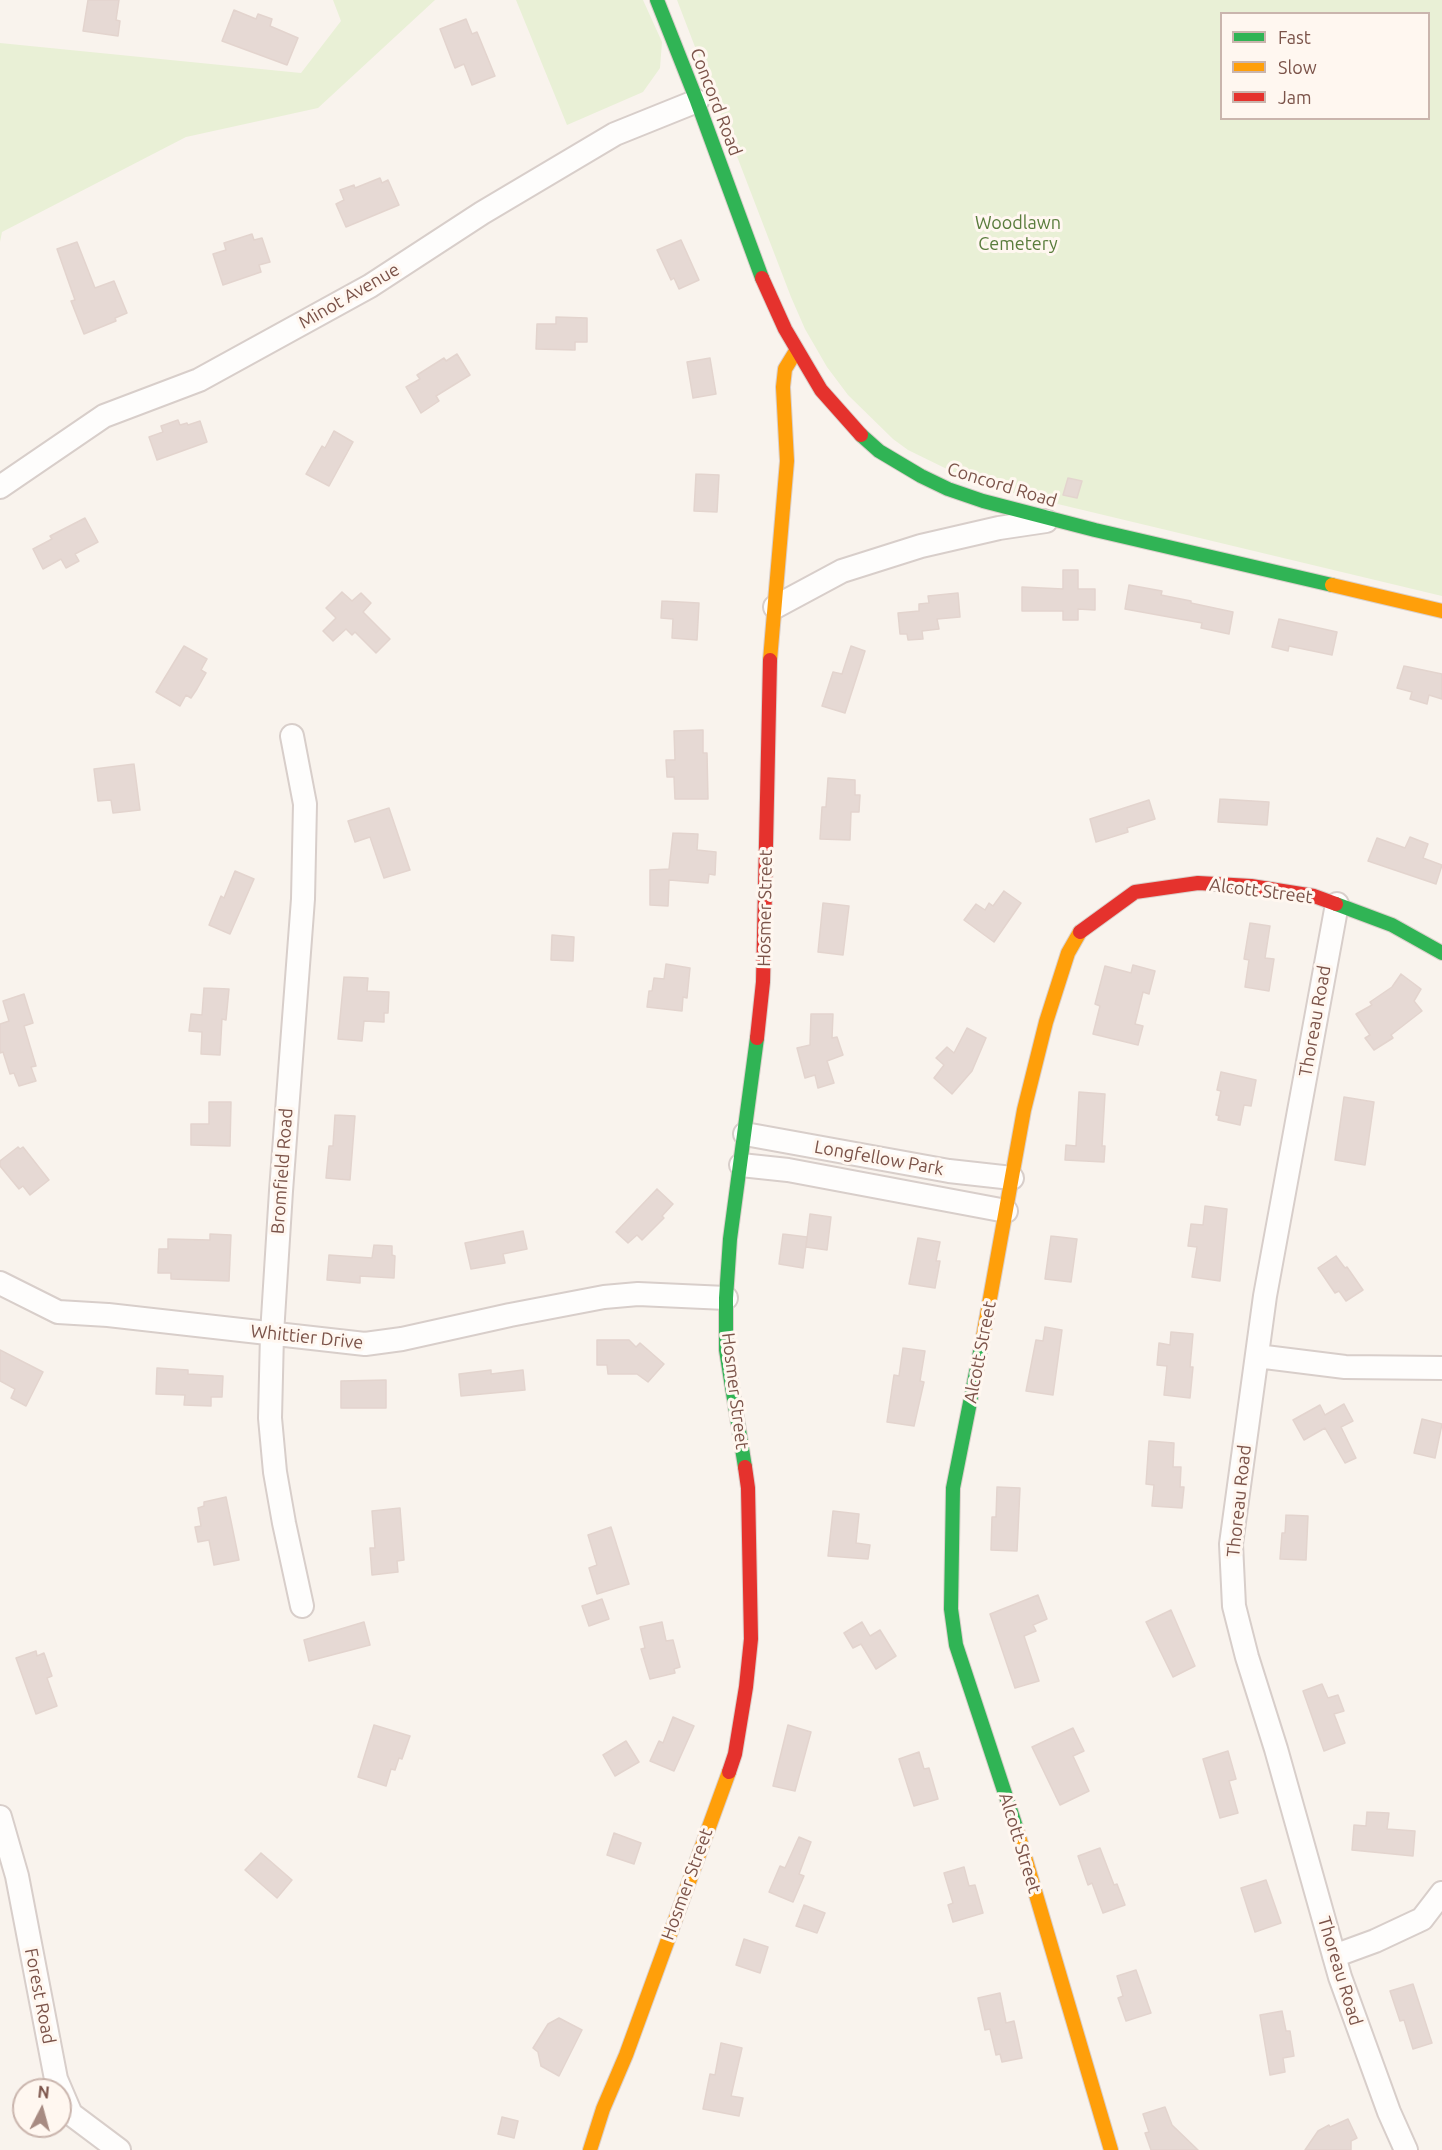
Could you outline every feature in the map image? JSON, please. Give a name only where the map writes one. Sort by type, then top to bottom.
[{"type":"street","name":"Concord Road","points":[[657,0],[763,280],[796,351],[821,390],[866,441],[921,476],[965,495],[1055,520],[1442,611]]},
{"type":"street","name":"Minot Avenue","points":[[0,487],[104,416],[199,380],[369,286],[482,213],[615,134],[697,101]]},
{"type":"street","name":"Hosmer Street","points":[[590,2150],[603,2109],[626,2055],[735,1754],[746,1687],[751,1639],[748,1488],[726,1350],[726,1298],[730,1239],[763,982],[770,662],[787,461],[783,413],[784,376],[785,369],[796,351]]},
{"type":"street","points":[[775,607],[842,571],[921,546],[999,528],[1055,520]]},
{"type":"street","name":"Bromfield Road","points":[[292,736],[305,804],[303,899],[272,1334],[270,1418],[275,1472],[302,1606]]},
{"type":"street","name":"Alcott Street","points":[[1111,2150],[1017,1829],[956,1645],[951,1609],[953,1488],[1024,1110],[1046,1022],[1068,953],[1081,930],[1135,892],[1198,883],[1251,886],[1314,896],[1392,925],[1442,953]]},
{"type":"street","name":"Thoreau Road","points":[[1337,904],[1265,1296],[1231,1544],[1234,1606],[1246,1657],[1276,1749],[1334,1956],[1367,2055],[1406,2150]]},
{"type":"street","name":"Longfellow Park","points":[[745,1134],[950,1171],[1012,1178]]},
{"type":"street","name":"Longfellow Park","points":[[741,1165],[788,1170],[1006,1211]]},
{"type":"street","name":"Whittier Drive","points":[[0,1283],[58,1312],[108,1315],[365,1344],[402,1339],[604,1297],[638,1294],[726,1298]]},
{"type":"street","points":[[1257,1356],[1345,1367],[1442,1368]]},
{"type":"street","name":"Forest Road","points":[[0,1817],[17,1876],[56,2079],[71,2114],[119,2150]]},
{"type":"street","points":[[1334,1956],[1375,1941],[1422,1919],[1442,1893]]},
{"type":"green space","points":[[333,0],[435,0],[318,108],[186,137],[2,232],[0,242],[0,43],[301,73],[341,21]]},
{"type":"green space","points":[[516,0],[643,0],[662,42],[660,68],[643,92],[567,125]]},
{"type":"green space","name":"Woodlawn Cemetery","points":[[677,0],[1442,0],[1442,596],[1016,494],[951,471],[908,450],[893,439],[848,395],[827,367],[805,329]]},
{"type":"building","points":[[88,0],[119,0],[116,20],[120,21],[118,36],[83,31]]},
{"type":"building","points":[[234,10],[256,19],[258,14],[272,19],[270,26],[298,38],[287,65],[222,41]]},
{"type":"building","points":[[466,19],[472,34],[477,32],[495,76],[472,85],[464,64],[455,68],[440,29]]},
{"type":"building","points":[[380,178],[382,183],[388,180],[399,205],[346,227],[336,204],[344,200],[340,190],[354,185],[355,188]]},
{"type":"building","points":[[252,234],[254,240],[262,238],[270,262],[259,265],[261,272],[223,285],[213,254],[226,250],[224,243]]},
{"type":"building","points":[[681,240],[699,280],[679,289],[674,278],[671,280],[657,250]]},
{"type":"building","points":[[77,242],[95,288],[114,281],[127,313],[115,318],[116,321],[84,334],[71,301],[75,300],[57,249]]},
{"type":"building","points":[[556,317],[587,318],[587,342],[575,342],[575,350],[536,349],[537,324],[556,324]]},
{"type":"building","points":[[457,354],[470,375],[436,396],[439,401],[421,413],[406,387],[420,379],[417,375],[444,358],[446,361]]},
{"type":"building","points":[[710,358],[716,394],[693,398],[687,362]]},
{"type":"building","points":[[178,420],[180,425],[200,421],[207,442],[157,460],[149,437],[163,432],[161,426]]},
{"type":"building","points":[[334,431],[353,442],[329,486],[306,474],[322,446],[325,448]]},
{"type":"building","points":[[696,474],[719,475],[717,512],[694,511]]},
{"type":"building","points":[[1068,478],[1082,481],[1077,498],[1063,495]]},
{"type":"building","points":[[85,518],[98,542],[75,554],[79,561],[66,568],[61,559],[43,569],[33,549],[52,539],[50,536]]},
{"type":"building","points":[[1063,570],[1078,570],[1078,589],[1095,589],[1095,610],[1078,609],[1078,620],[1063,620],[1063,611],[1022,611],[1022,587],[1063,589]]},
{"type":"building","points":[[1129,585],[1162,591],[1161,595],[1233,612],[1229,634],[1201,628],[1202,623],[1125,609]]},
{"type":"building","points":[[342,592],[352,601],[361,593],[371,603],[363,612],[390,639],[376,653],[355,632],[352,635],[346,629],[333,641],[323,631],[336,618],[326,608]]},
{"type":"building","points":[[958,593],[960,617],[937,619],[939,629],[922,631],[923,639],[908,640],[907,634],[900,634],[898,613],[919,611],[919,604],[929,603],[928,596]]},
{"type":"building","points":[[662,601],[699,603],[697,640],[672,638],[673,619],[661,618]]},
{"type":"building","points":[[1279,619],[1337,632],[1332,655],[1289,646],[1288,651],[1272,647]]},
{"type":"building","points":[[184,646],[207,659],[201,670],[206,673],[197,689],[191,698],[186,695],[180,706],[156,692]]},
{"type":"building","points":[[851,646],[865,651],[845,713],[822,706],[833,672],[842,674]]},
{"type":"building","points":[[1404,666],[1442,674],[1442,699],[1429,695],[1427,704],[1410,699],[1412,692],[1397,688]]},
{"type":"building","points":[[703,730],[703,753],[707,753],[708,799],[675,799],[674,777],[667,777],[666,760],[675,760],[674,731]]},
{"type":"building","points":[[134,764],[140,810],[113,813],[111,800],[98,801],[94,769]]},
{"type":"building","points":[[828,778],[855,780],[855,795],[860,795],[859,812],[851,812],[850,840],[820,839],[822,807],[826,807]]},
{"type":"building","points":[[1220,799],[1269,802],[1267,825],[1218,822]]},
{"type":"building","points":[[1149,800],[1155,819],[1127,828],[1128,832],[1096,842],[1090,819]]},
{"type":"building","points":[[389,808],[410,870],[384,878],[370,837],[355,842],[348,821]]},
{"type":"building","points":[[673,833],[698,834],[697,850],[716,852],[715,875],[709,874],[708,883],[669,880],[668,906],[650,905],[650,870],[669,869]]},
{"type":"building","points":[[1410,837],[1428,844],[1423,858],[1442,865],[1436,884],[1368,861],[1377,838],[1405,848]]},
{"type":"building","points":[[235,871],[254,879],[230,934],[209,925],[221,896],[224,898]]},
{"type":"building","points":[[1004,891],[1021,903],[994,942],[964,920],[976,904],[985,910],[989,903],[993,906]]},
{"type":"building","points":[[823,903],[849,906],[843,955],[818,952]]},
{"type":"building","points":[[1250,923],[1270,926],[1265,958],[1274,959],[1269,991],[1245,987],[1249,960],[1244,959]]},
{"type":"building","points":[[552,935],[574,937],[573,961],[551,960]]},
{"type":"building","points":[[666,964],[690,968],[687,998],[683,997],[682,1011],[647,1007],[649,991],[652,991],[654,978],[664,979]]},
{"type":"building","points":[[1133,965],[1155,971],[1149,994],[1143,992],[1135,1024],[1143,1026],[1138,1045],[1093,1034],[1100,1006],[1095,1004],[1105,966],[1131,973]]},
{"type":"building","points":[[1401,974],[1421,989],[1414,1001],[1422,1011],[1391,1035],[1393,1038],[1374,1050],[1365,1038],[1370,1035],[1356,1014],[1372,1005],[1370,1002],[1392,987]]},
{"type":"building","points":[[344,977],[368,978],[367,991],[389,992],[388,1013],[384,1013],[384,1022],[364,1021],[362,1041],[338,1039]]},
{"type":"building","points":[[204,988],[229,989],[226,1020],[222,1019],[220,1055],[201,1054],[202,1032],[189,1031],[191,1014],[202,1015]]},
{"type":"building","points":[[24,994],[33,1023],[24,1026],[36,1066],[31,1067],[36,1081],[19,1086],[14,1073],[10,1074],[3,1052],[0,1053],[0,1024],[9,1021],[3,1001]]},
{"type":"building","points":[[811,1014],[833,1014],[832,1038],[837,1037],[843,1055],[827,1061],[834,1083],[818,1088],[815,1075],[805,1078],[797,1048],[810,1045]]},
{"type":"building","points":[[967,1028],[986,1038],[972,1071],[952,1094],[934,1078],[944,1065],[936,1058],[947,1047],[954,1053]]},
{"type":"building","points":[[1221,1072],[1256,1080],[1251,1106],[1244,1105],[1240,1125],[1218,1120],[1219,1116],[1216,1115],[1221,1091],[1217,1090]]},
{"type":"building","points":[[1079,1092],[1105,1094],[1102,1146],[1105,1146],[1104,1162],[1065,1160],[1066,1145],[1076,1146]]},
{"type":"building","points":[[1344,1097],[1374,1102],[1365,1165],[1335,1160]]},
{"type":"building","points":[[209,1102],[231,1102],[230,1146],[191,1145],[191,1124],[209,1124]]},
{"type":"building","points":[[335,1115],[355,1116],[350,1180],[326,1178],[329,1146],[333,1146]]},
{"type":"building","points":[[18,1147],[20,1149],[23,1147],[49,1180],[30,1195],[23,1186],[19,1189],[0,1166],[0,1161]]},
{"type":"building","points":[[657,1189],[673,1204],[662,1216],[664,1218],[642,1240],[637,1235],[628,1243],[616,1232]]},
{"type":"building","points":[[1205,1206],[1227,1209],[1220,1281],[1192,1277],[1197,1247],[1188,1246],[1191,1224],[1203,1225]]},
{"type":"building","points":[[810,1214],[831,1217],[827,1250],[806,1247]]},
{"type":"building","points":[[523,1231],[527,1249],[503,1254],[505,1263],[471,1269],[465,1243]]},
{"type":"building","points":[[210,1234],[231,1235],[229,1281],[171,1279],[171,1273],[158,1273],[159,1249],[168,1249],[168,1239],[210,1240]]},
{"type":"building","points":[[783,1234],[807,1237],[803,1268],[779,1264]]},
{"type":"building","points":[[1051,1236],[1077,1239],[1071,1282],[1045,1279]]},
{"type":"building","points":[[918,1238],[940,1242],[936,1261],[940,1261],[935,1288],[909,1284]]},
{"type":"building","points":[[374,1245],[392,1246],[392,1255],[395,1256],[394,1278],[360,1276],[360,1283],[327,1280],[329,1255],[372,1258]]},
{"type":"building","points":[[1336,1256],[1363,1290],[1346,1301],[1339,1291],[1335,1293],[1318,1268]]},
{"type":"building","points":[[1045,1327],[1062,1330],[1053,1395],[1026,1391],[1036,1340],[1043,1341]]},
{"type":"building","points":[[1171,1332],[1193,1334],[1190,1398],[1164,1395],[1167,1366],[1157,1365],[1159,1343],[1170,1345]]},
{"type":"building","points":[[597,1340],[629,1340],[636,1347],[640,1343],[664,1364],[648,1382],[637,1374],[608,1374],[607,1365],[597,1365]]},
{"type":"building","points":[[903,1348],[925,1351],[920,1381],[924,1382],[914,1426],[887,1422],[894,1375],[899,1376]]},
{"type":"building","points":[[0,1350],[43,1372],[26,1406],[11,1398],[15,1389],[0,1381]]},
{"type":"building","points":[[157,1368],[188,1370],[188,1374],[223,1376],[222,1397],[211,1397],[211,1406],[184,1405],[185,1395],[156,1394]]},
{"type":"building","points":[[491,1370],[491,1374],[523,1370],[525,1390],[461,1396],[459,1374]]},
{"type":"building","points":[[386,1380],[386,1408],[341,1408],[341,1381]]},
{"type":"building","points":[[1344,1404],[1353,1421],[1341,1427],[1356,1458],[1345,1463],[1325,1428],[1304,1440],[1293,1420],[1320,1405],[1325,1415]]},
{"type":"building","points":[[1422,1419],[1442,1424],[1435,1458],[1414,1453]]},
{"type":"building","points":[[1149,1441],[1174,1443],[1173,1467],[1181,1467],[1180,1487],[1184,1487],[1182,1508],[1152,1506],[1154,1485],[1146,1484]]},
{"type":"building","points":[[997,1487],[1020,1488],[1017,1551],[991,1550],[992,1517],[996,1517]]},
{"type":"building","points":[[226,1497],[239,1560],[214,1565],[209,1540],[198,1542],[195,1527],[201,1526],[198,1508],[204,1506],[204,1502]]},
{"type":"building","points":[[400,1508],[404,1560],[397,1561],[398,1572],[372,1575],[370,1548],[375,1548],[372,1511]]},
{"type":"building","points":[[833,1511],[859,1514],[856,1543],[870,1545],[868,1559],[828,1556]]},
{"type":"building","points":[[1286,1515],[1308,1516],[1306,1560],[1280,1559]]},
{"type":"building","points":[[611,1527],[629,1584],[597,1594],[589,1568],[597,1565],[588,1535]]},
{"type":"building","points":[[1038,1595],[1047,1619],[1033,1625],[1036,1631],[1024,1636],[1039,1681],[1015,1688],[990,1614]]},
{"type":"building","points":[[602,1599],[609,1619],[589,1626],[582,1606]]},
{"type":"building","points":[[1171,1610],[1195,1666],[1173,1677],[1146,1622]]},
{"type":"building","points":[[364,1622],[370,1645],[309,1661],[304,1640]]},
{"type":"building","points":[[662,1622],[666,1641],[673,1640],[680,1667],[674,1669],[675,1673],[650,1679],[641,1649],[645,1648],[640,1627]]},
{"type":"building","points":[[862,1622],[870,1636],[880,1630],[896,1656],[876,1669],[861,1644],[853,1648],[844,1633]]},
{"type":"building","points":[[36,1651],[37,1656],[44,1653],[52,1676],[47,1678],[57,1706],[36,1714],[16,1658]]},
{"type":"building","points":[[1322,1684],[1328,1698],[1338,1695],[1344,1711],[1334,1714],[1345,1743],[1324,1751],[1303,1691]]},
{"type":"building","points":[[673,1717],[694,1726],[674,1771],[650,1761],[659,1741],[663,1743]]},
{"type":"building","points":[[374,1725],[410,1736],[402,1759],[399,1758],[395,1770],[391,1769],[386,1786],[358,1777]]},
{"type":"building","points":[[788,1725],[811,1732],[795,1791],[773,1786]]},
{"type":"building","points":[[1073,1728],[1084,1751],[1073,1756],[1089,1791],[1060,1805],[1032,1747]]},
{"type":"building","points":[[626,1741],[639,1762],[615,1776],[603,1755]]},
{"type":"building","points":[[1228,1751],[1236,1779],[1229,1781],[1238,1813],[1220,1818],[1203,1759]]},
{"type":"building","points":[[919,1752],[924,1769],[929,1768],[938,1799],[914,1806],[899,1759]]},
{"type":"building","points":[[1367,1812],[1389,1813],[1387,1829],[1415,1831],[1413,1856],[1352,1850],[1354,1825],[1366,1826]]},
{"type":"building","points":[[614,1833],[641,1843],[634,1864],[607,1855]]},
{"type":"building","points":[[799,1837],[811,1842],[799,1874],[804,1876],[793,1902],[769,1892],[780,1866],[785,1868]]},
{"type":"building","points":[[1100,1848],[1114,1885],[1117,1884],[1125,1905],[1103,1913],[1092,1883],[1088,1885],[1078,1856]]},
{"type":"building","points":[[261,1853],[292,1880],[277,1898],[245,1870]]},
{"type":"building","points":[[964,1867],[969,1886],[975,1885],[983,1913],[953,1922],[948,1905],[953,1903],[944,1873]]},
{"type":"building","points":[[1266,1880],[1281,1923],[1255,1932],[1241,1888]]},
{"type":"building","points":[[804,1905],[825,1913],[817,1933],[796,1926]]},
{"type":"building","points":[[744,1939],[768,1947],[760,1973],[736,1965]]},
{"type":"building","points":[[1136,1970],[1151,2013],[1126,2021],[1118,1998],[1123,1996],[1117,1976]]},
{"type":"building","points":[[1413,1984],[1432,2043],[1413,2049],[1404,2020],[1400,2021],[1390,1991]]},
{"type":"building","points":[[1000,1993],[1006,2023],[1014,2021],[1022,2058],[1002,2062],[1000,2054],[996,2055],[990,2029],[985,2030],[978,1998]]},
{"type":"building","points":[[1282,2011],[1286,2031],[1290,2031],[1294,2056],[1283,2058],[1285,2072],[1270,2075],[1260,2015]]},
{"type":"building","points":[[559,2018],[582,2030],[559,2076],[541,2066],[538,2052],[533,2048],[548,2024]]},
{"type":"building","points":[[721,2043],[742,2048],[731,2096],[743,2098],[739,2116],[703,2109],[710,2074],[715,2075]]},
{"type":"building","points":[[1165,2107],[1172,2125],[1198,2150],[1151,2150],[1145,2133],[1149,2132],[1143,2114]]},
{"type":"building","points":[[502,2117],[518,2121],[514,2138],[498,2134]]},
{"type":"building","points":[[1348,2119],[1357,2138],[1351,2141],[1351,2150],[1305,2150],[1318,2131]]},
{"type":"traffic: fast","points":[[657,0],[762,278]]},
{"type":"traffic: fast","points":[[861,435],[879,451],[921,476],[948,489],[983,501],[1095,530],[1332,585]]},
{"type":"traffic: fast","points":[[1336,904],[1392,925],[1442,953]]},
{"type":"traffic: fast","points":[[745,1467],[726,1350],[726,1298],[730,1239],[757,1038]]},
{"type":"traffic: fast","points":[[983,1337],[953,1488],[951,1609],[956,1645],[1017,1830]]},
{"type":"traffic: slow","points":[[770,660],[787,461],[783,387],[785,369],[796,351]]},
{"type":"traffic: slow","points":[[1332,585],[1442,611]]},
{"type":"traffic: slow","points":[[983,1337],[1024,1110],[1046,1022],[1068,953],[1080,932]]},
{"type":"traffic: slow","points":[[590,2150],[603,2109],[626,2055],[729,1772]]},
{"type":"traffic: slow","points":[[1017,1830],[1111,2150]]},
{"type":"traffic: jam","points":[[762,278],[785,329],[821,390],[861,435]]},
{"type":"traffic: jam","points":[[757,1038],[763,982],[770,660]]},
{"type":"traffic: jam","points":[[1080,932],[1135,892],[1198,883],[1251,886],[1314,896],[1336,904]]},
{"type":"traffic: jam","points":[[729,1772],[735,1754],[751,1639],[748,1488],[745,1467]]}]
